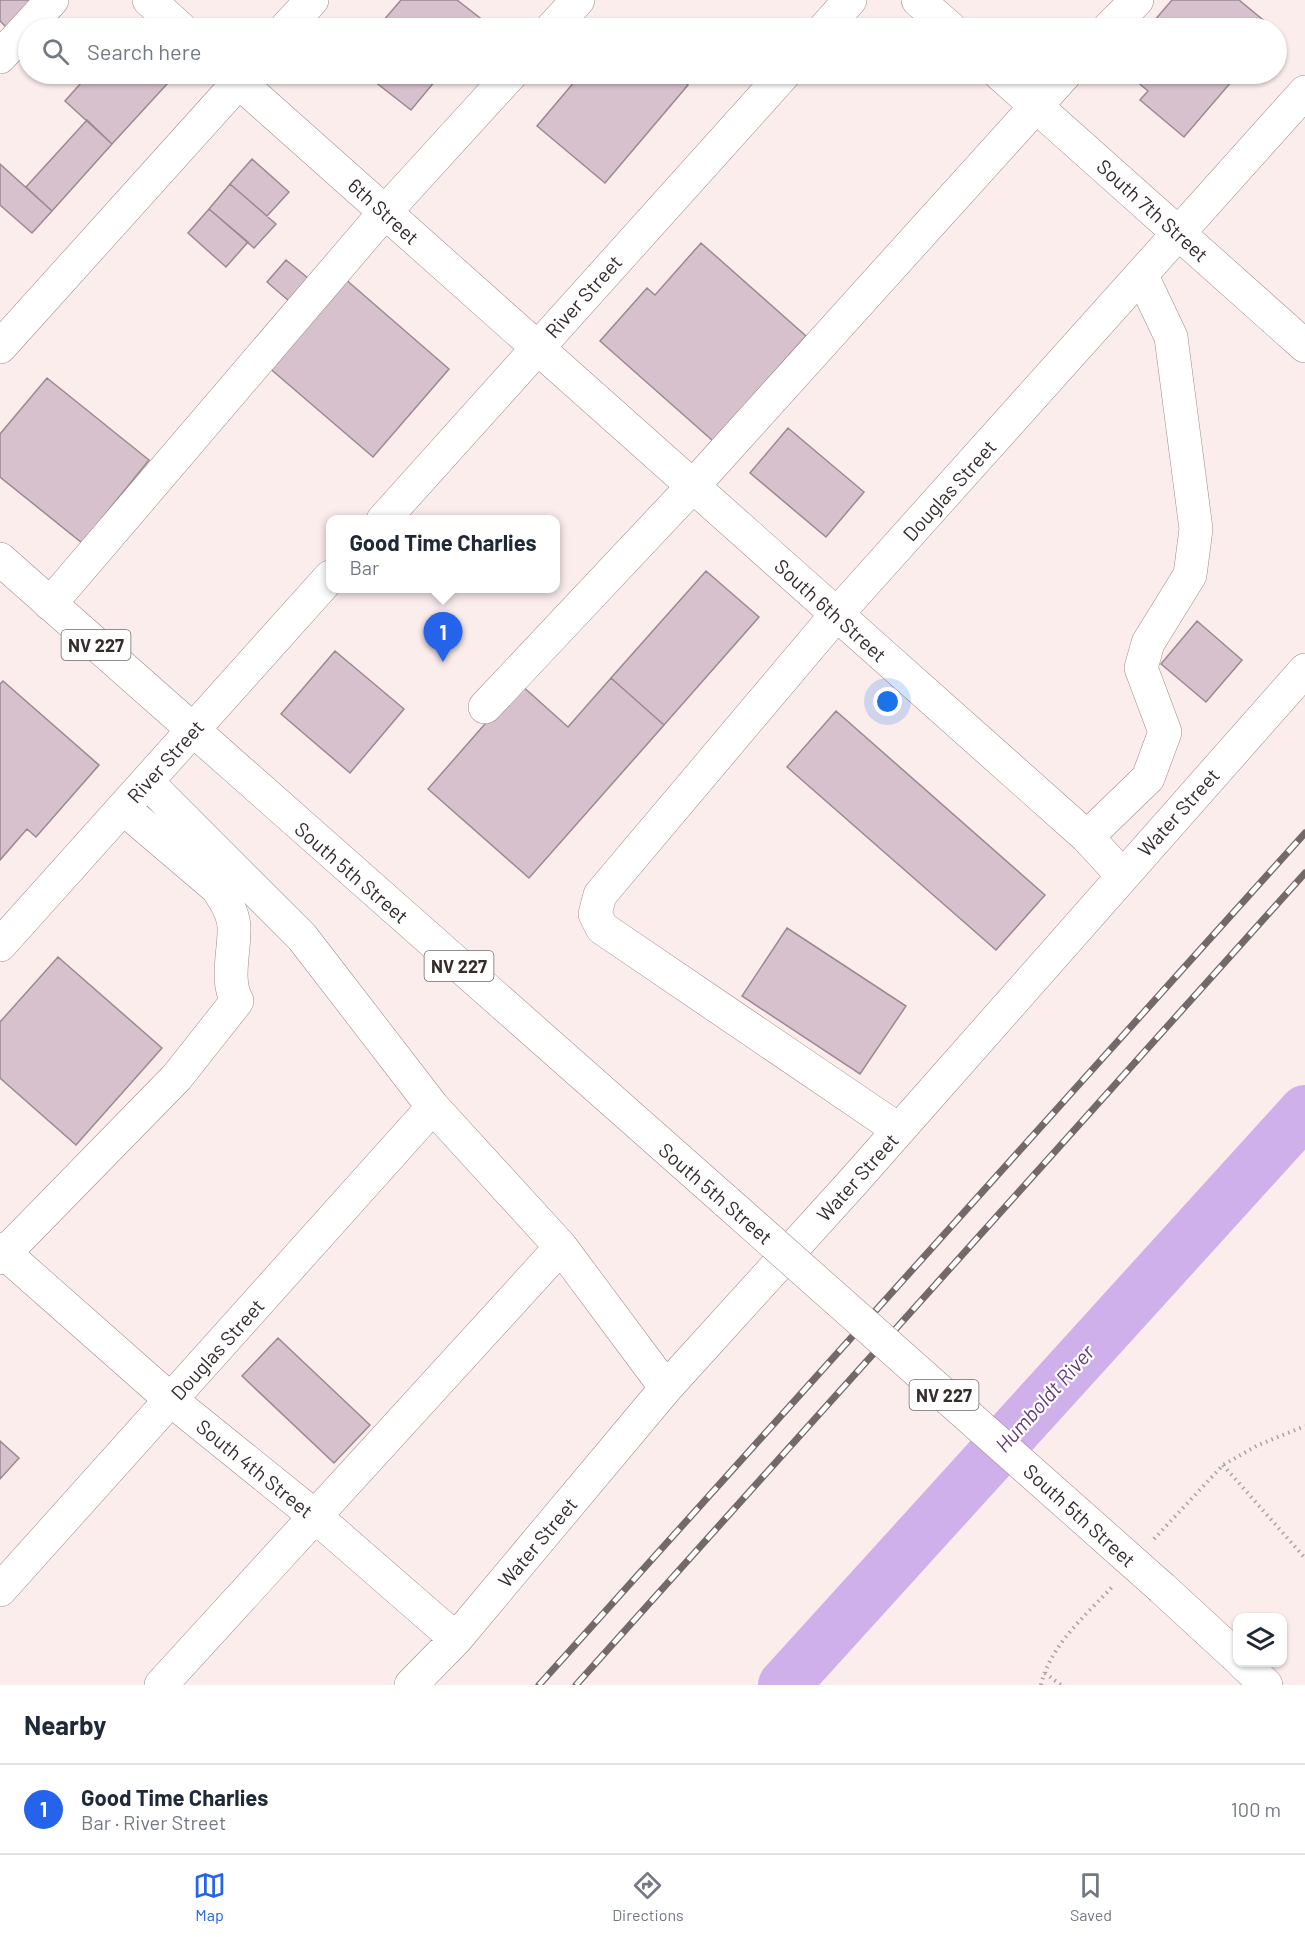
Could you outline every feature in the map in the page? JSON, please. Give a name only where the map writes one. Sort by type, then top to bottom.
[{"type":"street","points":[[36,18],[52,0]]},
{"type":"street","points":[[149,0],[169,18]]},
{"type":"street","points":[[295,18],[312,0]]},
{"type":"street","points":[[561,18],[578,0]]},
{"type":"street","points":[[834,18],[850,0]]},
{"type":"street","points":[[918,0],[939,18]]},
{"type":"street","points":[[1119,18],[1137,0]]},
{"type":"street","points":[[0,57],[18,37]]},
{"type":"street","points":[[0,346],[231,84]]},
{"type":"street","name":"6th Street","points":[[247,84],[537,348]]},
{"type":"street","points":[[50,604],[385,212],[502,84]]},
{"type":"street","name":"River Street","points":[[387,515],[775,84]]},
{"type":"street","name":"South 7th Street","points":[[1011,84],[1305,346]]},
{"type":"street","points":[[485,707],[693,486],[1034,104],[1055,84]]},
{"type":"street","name":"Douglas Street","points":[[899,1130],[602,928],[595,914],[600,895],[836,615],[1305,92]]},
{"type":"street","points":[[1088,837],[1148,778],[1166,732],[1141,668],[1148,643],[1190,575],[1196,529],[1172,337],[1142,276]]},
{"type":"street","name":"South 6th Street","points":[[537,348],[1088,837],[1122,875]]},
{"type":"street","name":"NV 227","points":[[0,559],[192,731]]},
{"type":"street","name":"River Street","points":[[0,945],[326,582]]},
{"type":"street","name":"Water Street","points":[[411,1685],[456,1639],[666,1388],[899,1130],[1305,670]]},
{"type":"street","name":"South 5th Street","points":[[192,731],[1162,1587],[1233,1653]]},
{"type":"street","points":[[147,782],[303,937],[433,1107],[561,1247],[666,1388]]},
{"type":"street","points":[[1,1253],[177,1077],[237,1001],[232,991],[234,925],[228,905],[217,888],[123,808]]},
{"type":"street","name":"Douglas Street","points":[[0,1590],[433,1107]]},
{"type":"street","points":[[161,1685],[561,1247]]},
{"type":"street","name":"South 4th Street","points":[[1,1253],[171,1400],[316,1517],[456,1639]]},
{"type":"street","points":[[1247,1667],[1266,1685]]},
{"type":"path","points":[[1223,1465],[1305,1558]]},
{"type":"path","points":[[1045,1673],[1060,1685]]},
{"type":"building","points":[[0,0],[32,0],[7,28],[0,21]]},
{"type":"building","points":[[401,0],[457,0],[480,18],[386,18]]},
{"type":"building","points":[[1172,0],[1239,0],[1261,18],[1157,18]]},
{"type":"building","points":[[80,84],[167,84],[112,144],[65,101]]},
{"type":"building","points":[[378,84],[433,84],[411,110]]},
{"type":"building","points":[[573,84],[688,85],[605,183],[537,126]]},
{"type":"building","points":[[1140,84],[1229,84],[1184,137],[1140,100],[1148,91]]},
{"type":"building","points":[[87,120],[112,144],[52,211],[26,187]]},
{"type":"building","points":[[252,159],[289,192],[267,216],[230,184]]},
{"type":"building","points":[[0,164],[52,211],[32,233],[0,205]]},
{"type":"building","points":[[230,184],[276,224],[254,248],[209,209]]},
{"type":"building","points":[[209,209],[248,242],[226,267],[188,233]]},
{"type":"building","points":[[701,243],[806,336],[713,441],[600,341],[647,288],[655,295]]},
{"type":"building","points":[[286,260],[308,278],[289,301],[267,282]]},
{"type":"building","points":[[344,278],[449,369],[373,457],[267,366]]},
{"type":"building","points":[[47,378],[149,460],[82,543],[0,477],[0,434]]},
{"type":"building","points":[[788,428],[864,492],[826,537],[750,473]]},
{"type":"building","points":[[706,571],[759,617],[664,725],[611,678]]},
{"type":"building","points":[[1197,621],[1242,660],[1206,702],[1161,664]]},
{"type":"building","points":[[335,651],[404,709],[350,773],[281,714]]},
{"type":"building","points":[[611,678],[664,725],[529,878],[428,789],[520,684],[568,727]]},
{"type":"building","points":[[3,681],[99,765],[36,837],[27,829],[0,860],[0,684]]},
{"type":"building","points":[[836,711],[1045,895],[996,950],[787,767]]},
{"type":"building","points":[[787,928],[906,1006],[860,1074],[742,996]]},
{"type":"building","points":[[58,957],[162,1048],[76,1145],[0,1078],[0,1022]]},
{"type":"building","points":[[278,1338],[370,1425],[334,1463],[242,1376]]},
{"type":"building","points":[[0,1441],[19,1458],[0,1479]]},
{"type":"waterway","name":"Humboldt River","points":[[784,1685],[1305,1111]]},
{"type":"railway","points":[[539,1685],[1305,833]]},
{"type":"railway","points":[[576,1685],[1305,873]]},
{"type":"place","name":"Good Time Charlies","points":[[443,662]]}]
